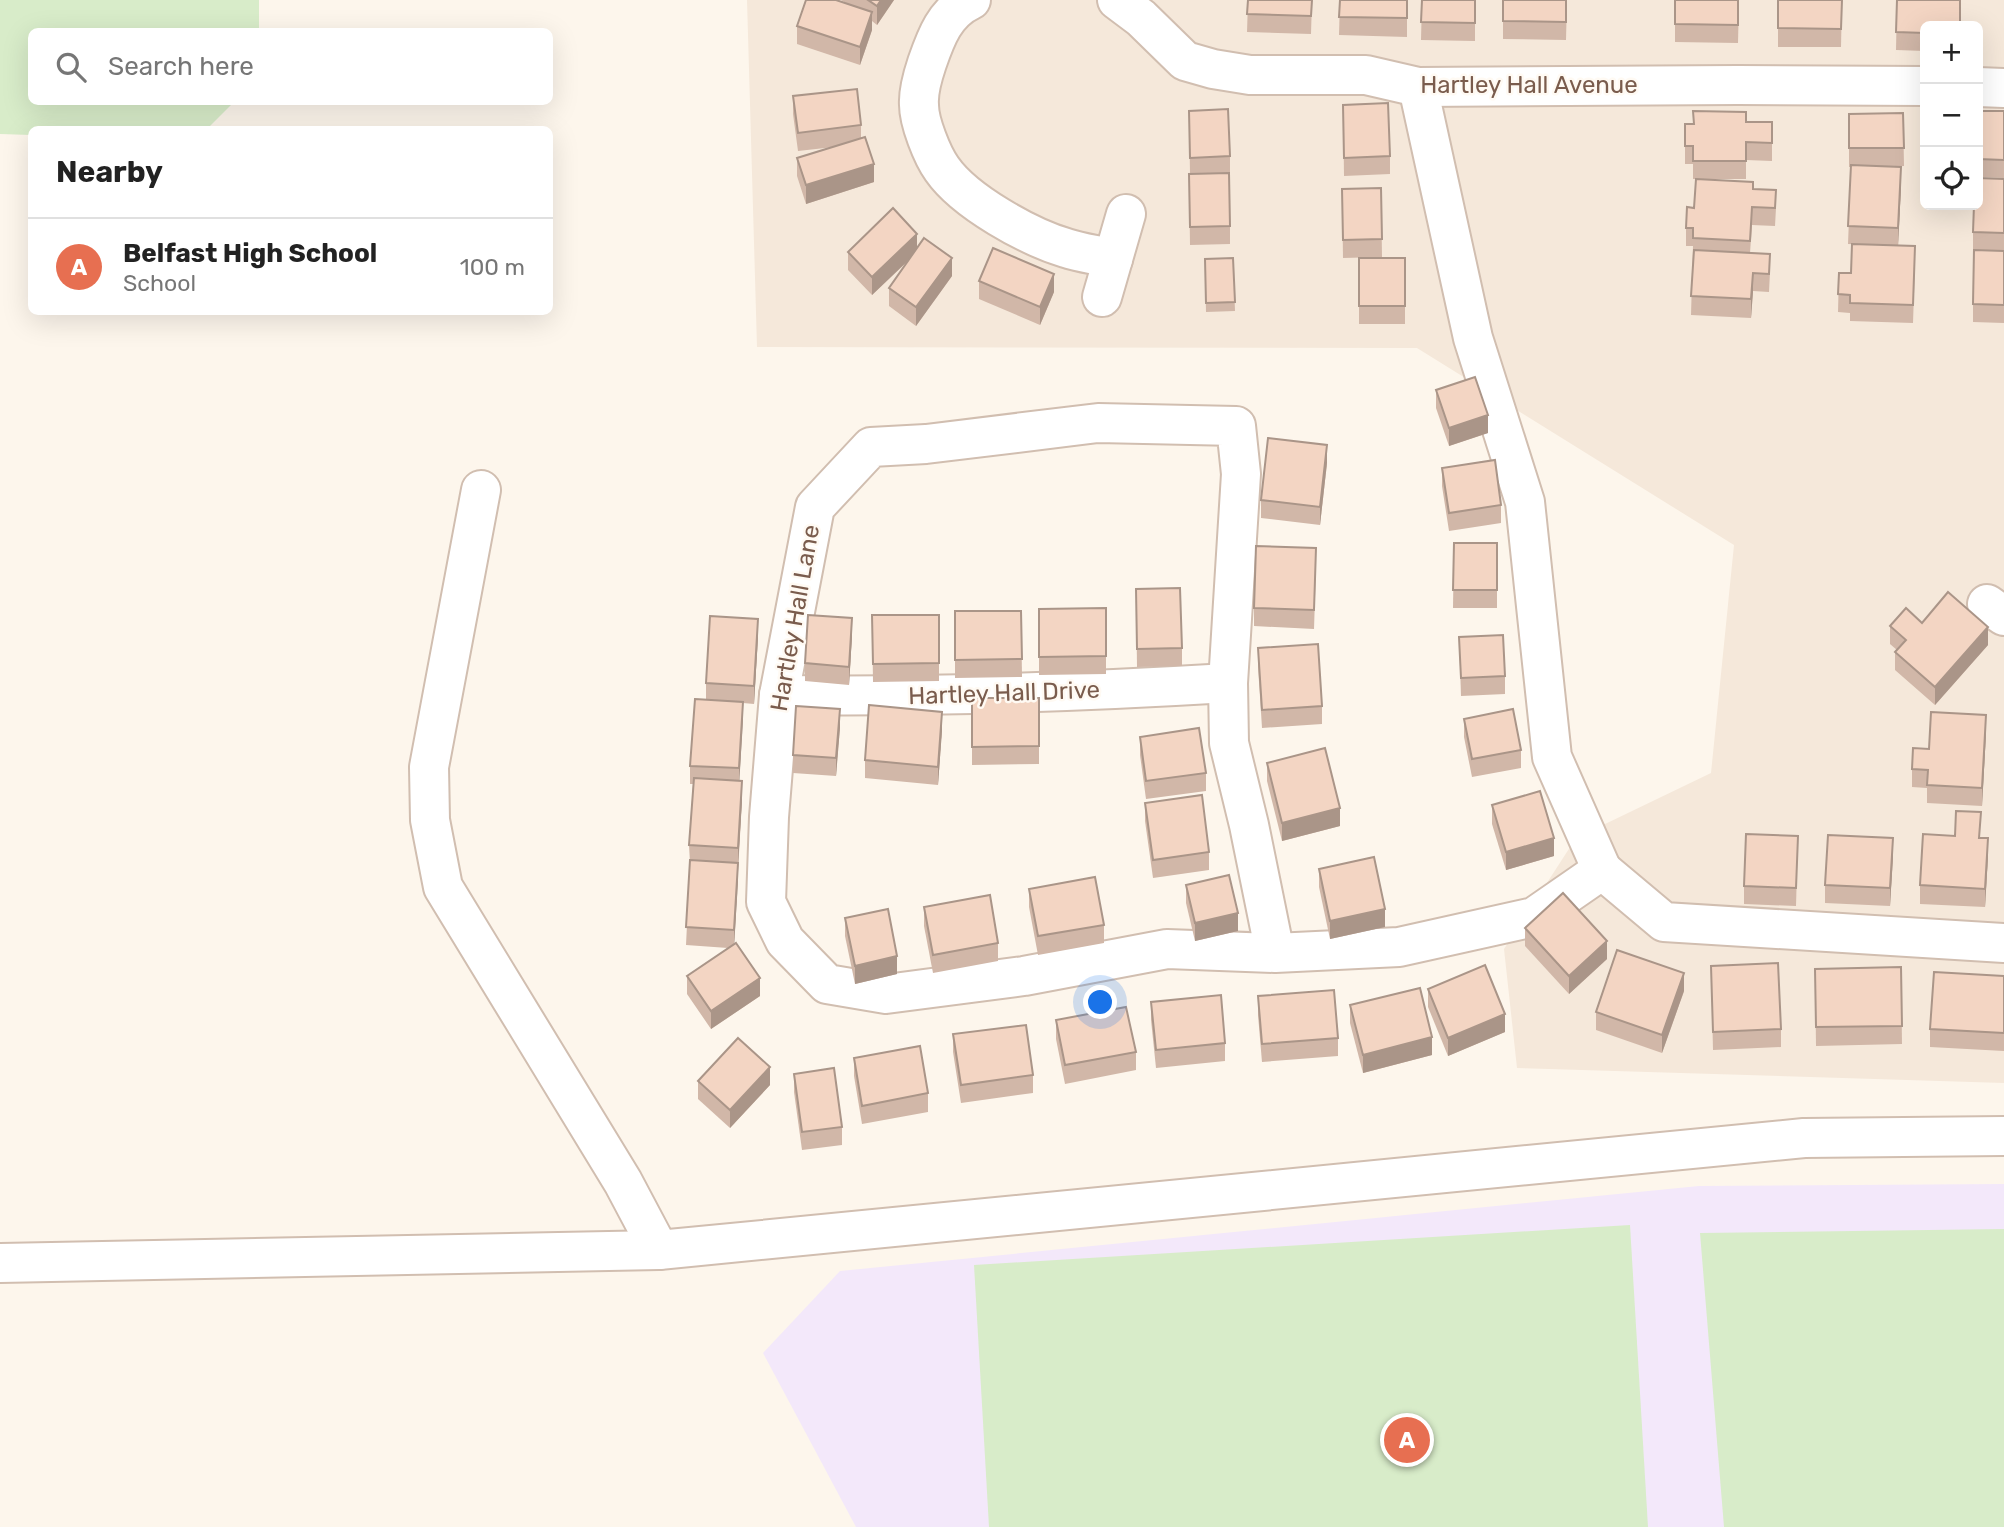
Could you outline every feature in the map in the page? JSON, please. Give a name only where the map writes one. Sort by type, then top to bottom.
[{"type":"street","points":[[971,0],[939,29],[925,69],[919,105],[926,136],[942,169],[967,194],[1013,225],[1066,248],[1113,259]]},
{"type":"street","name":"Hartley Hall Avenue","points":[[1117,0],[1141,18],[1185,61],[1250,75],[1366,75],[1418,87],[1920,86]]},
{"type":"street","points":[[1418,87],[1473,338],[1525,502],[1552,757],[1602,870],[1664,922],[2004,943]]},
{"type":"street","points":[[1983,87],[2004,88]]},
{"type":"street","points":[[1102,297],[1126,214]]},
{"type":"street","name":"Hartley Hall Lane","points":[[1275,953],[1229,743],[1228,683],[1241,474],[1236,426],[1098,423],[926,444],[871,447],[815,507],[779,695],[769,817],[766,902],[785,941],[827,984],[886,994],[1024,976],[1167,949],[1275,953],[1399,947],[1534,917],[1602,870]]},
{"type":"street","points":[[481,490],[429,767],[430,820],[443,887],[623,1182],[659,1250]]},
{"type":"street","name":"Hartley Hall Drive","points":[[779,695],[906,696],[1228,683]]},
{"type":"street","points":[[0,1264],[659,1250],[1804,1138],[2004,1136]]},
{"type":"shaded area","points":[[747,0],[2004,0],[2004,1083],[1517,1068],[1504,949],[1576,838],[1711,773],[1734,545],[1417,348],[757,347]]},
{"type":"shaded area","points":[[2004,1184],[2004,1527],[856,1527],[763,1353],[840,1271],[1699,1186]]},
{"type":"green space","points":[[0,0],[259,0],[259,28],[28,28],[28,105],[231,105],[210,126],[28,126],[28,135],[0,134]]},
{"type":"green space","points":[[1630,1225],[1648,1527],[989,1527],[974,1265]]},
{"type":"green space","points":[[2004,1229],[2004,1527],[1724,1527],[1700,1233]]},
{"type":"building","points":[[806,0],[836,0],[872,12],[860,47],[797,26]]},
{"type":"building","points":[[868,0],[881,0],[877,6]]},
{"type":"building","points":[[1248,0],[1312,0],[1311,16],[1247,14]]},
{"type":"building","points":[[1340,0],[1407,0],[1407,18],[1339,17]]},
{"type":"building","points":[[1422,0],[1475,0],[1475,23],[1421,22]]},
{"type":"building","points":[[1503,0],[1566,0],[1566,22],[1503,21]]},
{"type":"building","points":[[1675,0],[1738,0],[1738,25],[1675,24]]},
{"type":"building","points":[[1778,0],[1842,0],[1841,29],[1778,28]]},
{"type":"building","points":[[1897,0],[1960,0],[1960,21],[1920,21],[1920,33],[1896,32]]},
{"type":"building","points":[[857,89],[861,125],[798,133],[793,96]]},
{"type":"building","points":[[1388,103],[1390,156],[1344,158],[1343,105]]},
{"type":"building","points":[[1228,109],[1230,156],[1190,158],[1189,111]]},
{"type":"building","points":[[1693,111],[1746,112],[1746,122],[1772,122],[1772,143],[1746,142],[1746,161],[1693,161],[1693,146],[1685,146],[1685,124],[1694,124]]},
{"type":"building","points":[[1983,111],[2004,111],[2004,160],[1983,159]]},
{"type":"building","points":[[1903,113],[1904,148],[1849,148],[1849,114]]},
{"type":"building","points":[[865,137],[874,164],[806,185],[797,158]]},
{"type":"building","points":[[1851,165],[1901,167],[1898,228],[1848,226]]},
{"type":"building","points":[[1229,173],[1230,226],[1190,227],[1189,174]]},
{"type":"building","points":[[1983,178],[2004,179],[2004,233],[1973,232],[1974,210],[1983,210]]},
{"type":"building","points":[[1696,179],[1753,182],[1753,189],[1776,190],[1775,208],[1752,207],[1750,241],[1693,238],[1693,228],[1686,228],[1687,207],[1694,208]]},
{"type":"building","points":[[1381,188],[1382,239],[1343,240],[1342,189]]},
{"type":"building","points":[[893,208],[917,234],[872,277],[848,252]]},
{"type":"building","points":[[924,238],[952,258],[916,307],[889,288]]},
{"type":"building","points":[[1852,244],[1915,246],[1913,305],[1850,303],[1850,295],[1838,294],[1839,273],[1851,273]]},
{"type":"building","points":[[993,248],[1054,274],[1040,307],[979,281]]},
{"type":"building","points":[[1694,250],[1770,254],[1769,274],[1753,273],[1751,299],[1691,296]]},
{"type":"building","points":[[1974,250],[2004,251],[2004,305],[1973,304]]},
{"type":"building","points":[[1233,258],[1235,302],[1206,303],[1205,259]]},
{"type":"building","points":[[1359,258],[1405,258],[1405,306],[1359,306]]},
{"type":"building","points":[[1475,377],[1488,415],[1449,428],[1436,390]]},
{"type":"building","points":[[1268,438],[1327,445],[1320,507],[1261,500]]},
{"type":"building","points":[[1495,460],[1501,505],[1449,513],[1442,468]]},
{"type":"building","points":[[1454,543],[1497,543],[1497,590],[1453,590]]},
{"type":"building","points":[[1256,546],[1316,548],[1314,610],[1254,608]]},
{"type":"building","points":[[1180,588],[1182,648],[1137,649],[1136,589]]},
{"type":"building","points":[[1948,592],[1988,627],[1935,687],[1895,652],[1906,640],[1890,626],[1906,608],[1922,623]]},
{"type":"building","points":[[1106,608],[1106,656],[1039,657],[1039,609]]},
{"type":"building","points":[[955,611],[1021,611],[1022,659],[955,660]]},
{"type":"building","points":[[808,615],[852,618],[849,667],[805,663]]},
{"type":"building","points":[[872,615],[939,615],[939,663],[873,664]]},
{"type":"building","points":[[710,616],[758,619],[754,686],[706,683]]},
{"type":"building","points":[[1503,635],[1505,676],[1461,678],[1459,637]]},
{"type":"building","points":[[1318,644],[1322,706],[1262,710],[1258,648]]},
{"type":"building","points":[[972,698],[1039,698],[1039,746],[972,747]]},
{"type":"building","points":[[695,699],[743,702],[739,768],[690,766]]},
{"type":"building","points":[[869,705],[942,712],[938,767],[865,760]]},
{"type":"building","points":[[796,706],[840,709],[836,758],[793,755]]},
{"type":"building","points":[[1513,709],[1521,750],[1472,759],[1464,719]]},
{"type":"building","points":[[1931,712],[1986,715],[1982,788],[1927,785],[1928,770],[1912,769],[1913,748],[1929,749]]},
{"type":"building","points":[[1199,728],[1206,773],[1146,781],[1140,737]]},
{"type":"building","points":[[1325,748],[1340,808],[1282,823],[1267,763]]},
{"type":"building","points":[[694,778],[742,781],[738,848],[689,845]]},
{"type":"building","points":[[1540,791],[1554,838],[1506,852],[1492,805]]},
{"type":"building","points":[[1202,795],[1209,852],[1153,860],[1145,803]]},
{"type":"building","points":[[1956,811],[1981,812],[1979,838],[1988,838],[1985,889],[1920,885],[1923,834],[1955,836]]},
{"type":"building","points":[[1746,834],[1798,836],[1796,888],[1744,886]]},
{"type":"building","points":[[1828,835],[1893,838],[1890,888],[1825,885]]},
{"type":"building","points":[[1374,857],[1385,909],[1330,921],[1319,869]]},
{"type":"building","points":[[690,860],[738,863],[734,930],[686,927]]},
{"type":"building","points":[[1229,875],[1238,913],[1195,923],[1186,885]]},
{"type":"building","points":[[1095,877],[1104,925],[1038,936],[1029,889]]},
{"type":"building","points":[[1563,893],[1607,941],[1569,976],[1525,928]]},
{"type":"building","points":[[990,895],[998,943],[933,955],[924,907]]},
{"type":"building","points":[[888,909],[897,956],[855,966],[845,918]]},
{"type":"building","points":[[736,943],[760,978],[711,1011],[687,976]]},
{"type":"building","points":[[1617,950],[1684,973],[1662,1035],[1596,1012]]},
{"type":"building","points":[[1778,963],[1781,1029],[1713,1032],[1711,966]]},
{"type":"building","points":[[1485,965],[1505,1014],[1448,1038],[1428,989]]},
{"type":"building","points":[[1901,967],[1902,1026],[1816,1027],[1815,969]]},
{"type":"building","points":[[1934,972],[2004,976],[2004,1033],[1930,1029]]},
{"type":"building","points":[[1420,988],[1432,1037],[1363,1055],[1350,1005]]},
{"type":"building","points":[[1334,990],[1338,1038],[1262,1044],[1258,996]]},
{"type":"building","points":[[1221,995],[1225,1043],[1156,1050],[1151,1002]]},
{"type":"building","points":[[1126,1007],[1136,1052],[1065,1065],[1056,1020]]},
{"type":"building","points":[[1026,1025],[1033,1075],[961,1085],[953,1034]]},
{"type":"building","points":[[738,1038],[770,1067],[730,1110],[698,1081]]},
{"type":"building","points":[[920,1046],[928,1093],[862,1106],[854,1058]]},
{"type":"building","points":[[834,1068],[842,1127],[802,1132],[794,1074]]},
{"type":"place","name":"Belfast High School","points":[[1407,1440]]}]
